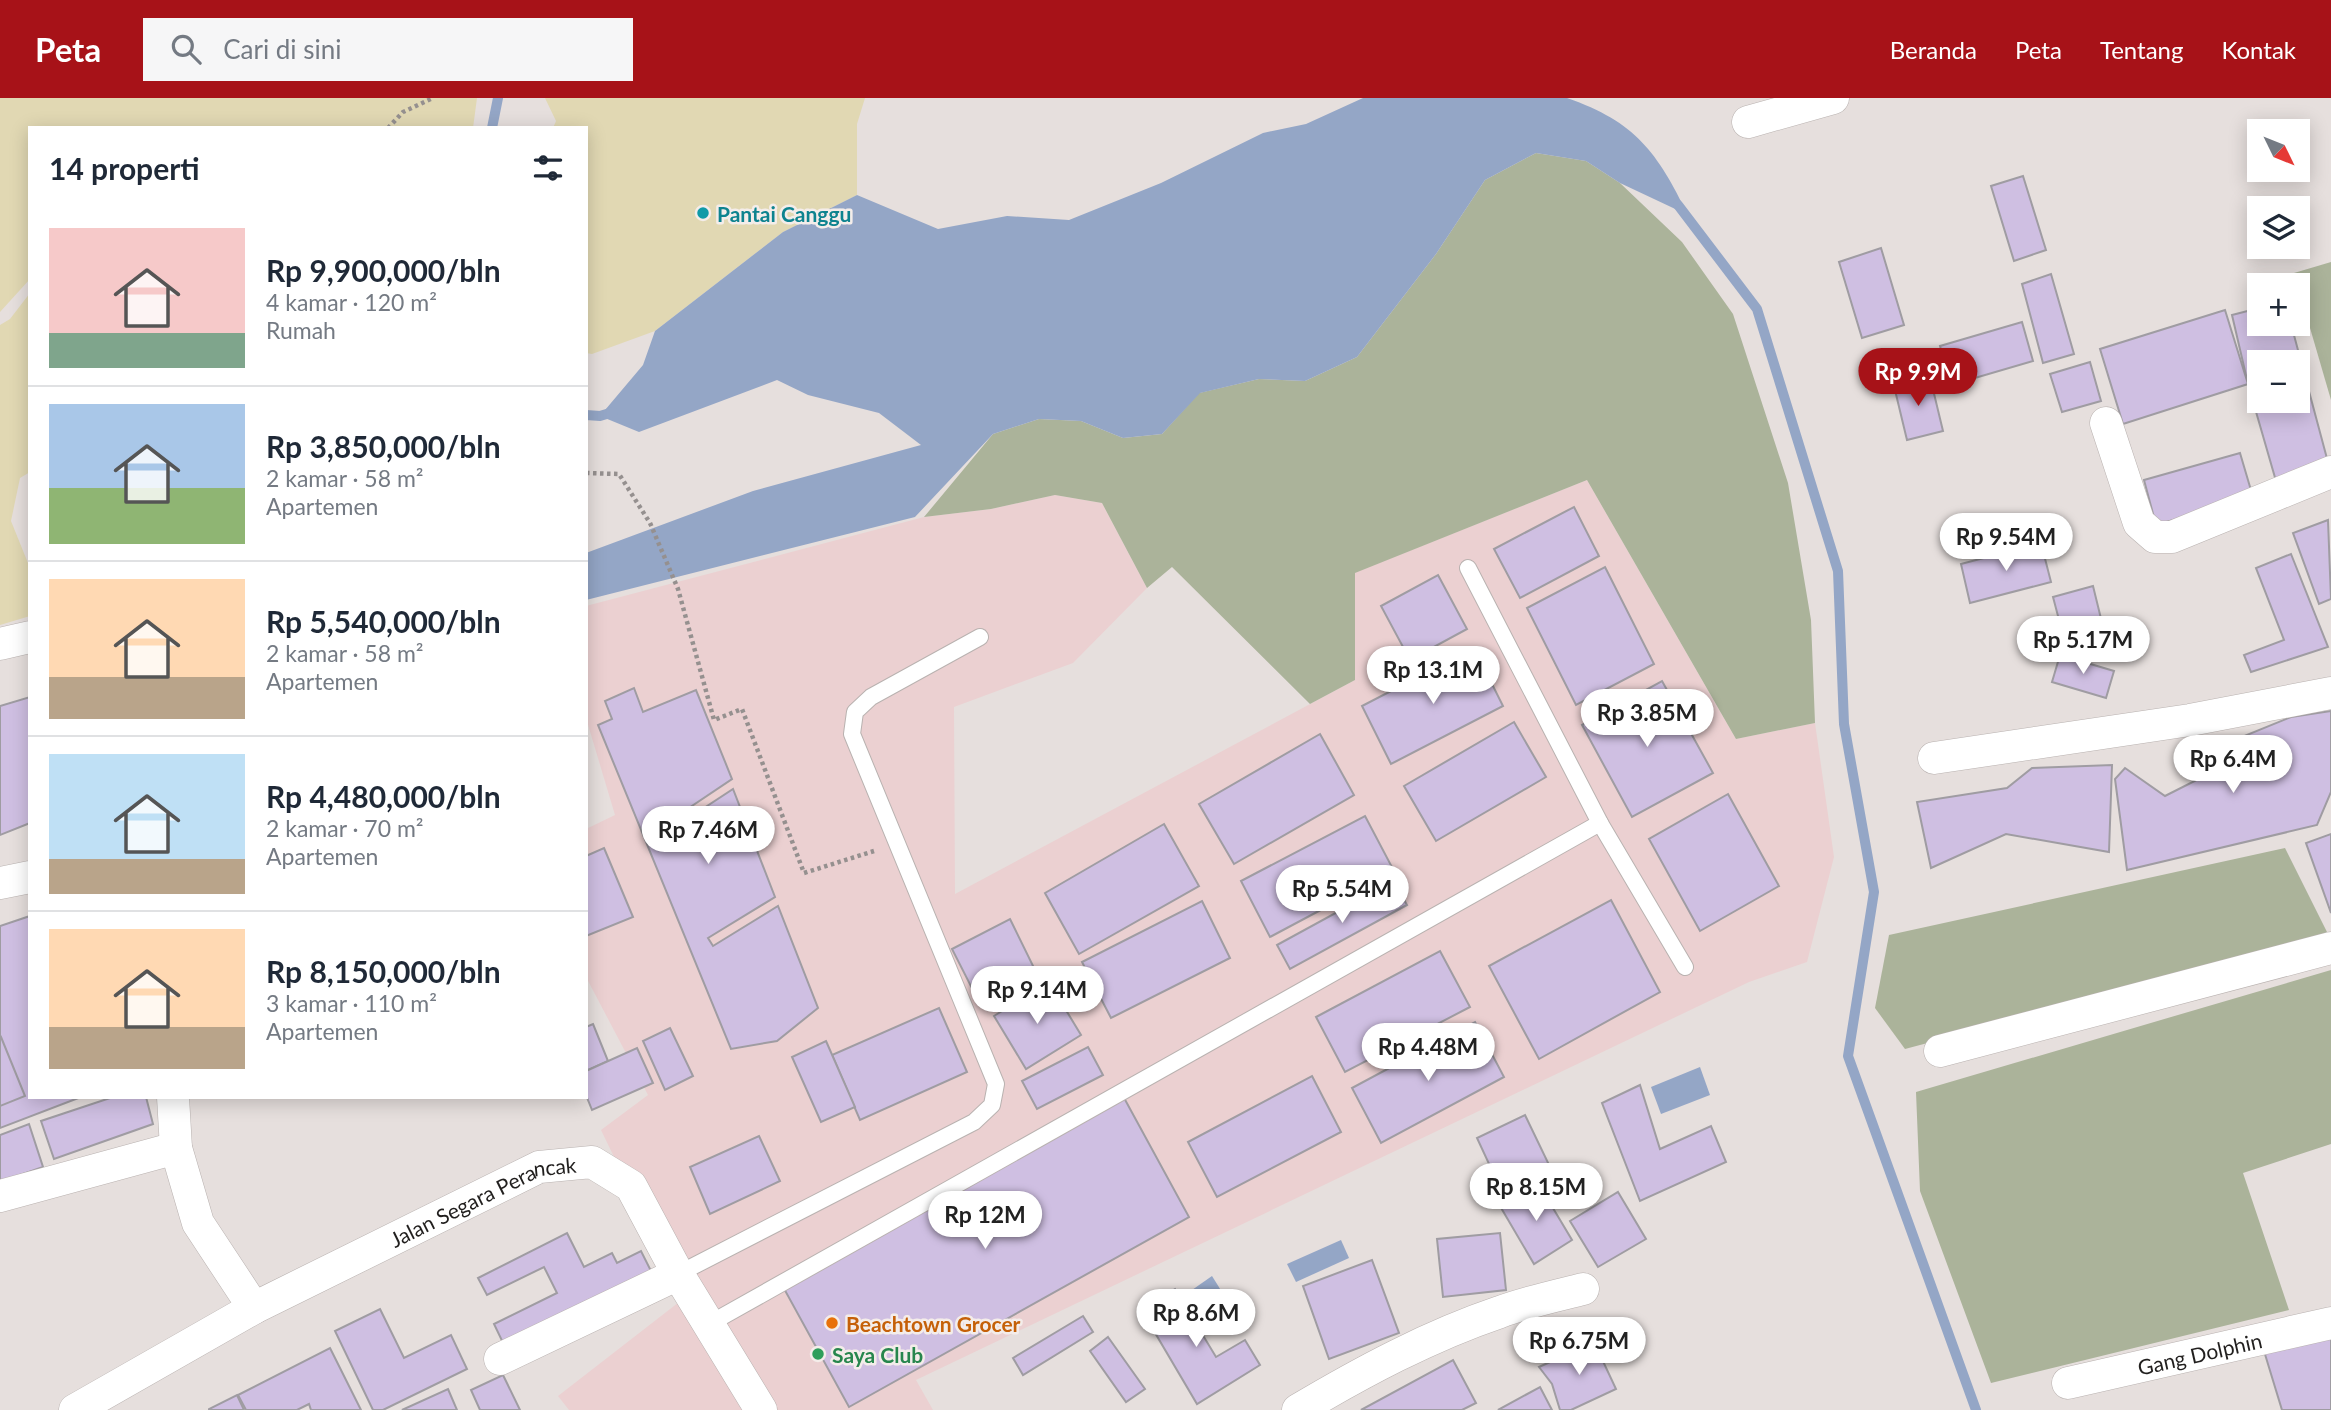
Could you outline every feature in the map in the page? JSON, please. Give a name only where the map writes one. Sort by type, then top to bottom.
[{"type":"street","points":[[1748,122],[1833,98]]},
{"type":"street","points":[[2106,423],[2139,523],[2155,537],[2172,537],[2331,472]]},
{"type":"street","points":[[0,644],[28,637]]},
{"type":"street","points":[[1934,758],[2190,720],[2331,693]]},
{"type":"street","points":[[0,883],[28,877]]},
{"type":"street","points":[[1940,1051],[2331,948]]},
{"type":"street","points":[[173,1099],[176,1148],[198,1223],[254,1308]]},
{"type":"street","points":[[0,1196],[176,1148]]},
{"type":"street","name":"Jalan Segara Perancak","points":[[75,1410],[254,1308],[539,1167],[592,1162],[631,1186],[678,1274],[761,1410]]},
{"type":"street","points":[[500,1359],[678,1274]]},
{"type":"street","points":[[1298,1410],[1383,1362],[1445,1334],[1500,1311],[1583,1289]]},
{"type":"street","name":"Gang Dolphin","points":[[2068,1383],[2331,1323]]},
{"type":"lane","points":[[1468,568],[1600,823],[1685,967]]},
{"type":"lane","points":[[678,1274],[974,1122],[992,1105],[996,1084],[852,734],[855,712],[871,697],[980,637]]},
{"type":"lane","points":[[709,1324],[1600,823]]},
{"type":"path","points":[[390,126],[403,112],[433,98]]},
{"type":"path","points":[[588,474],[619,474],[650,523],[678,589],[714,720],[742,709],[804,873],[897,844]]},
{"type":"shaded area","points":[[1587,480],[1736,739],[1815,723],[1834,857],[1807,962],[1749,982],[916,1380],[933,1410],[569,1410],[558,1396],[683,1299],[601,1130],[648,1095],[588,981],[588,828],[615,815],[588,725],[588,605],[924,517],[991,509],[1055,495],[1102,503],[1147,588],[1073,663],[954,707],[955,894],[1355,680],[1354,573]]},
{"type":"green space","points":[[1536,153],[1586,161],[1620,183],[1682,242],[1733,314],[1788,483],[1811,620],[1815,723],[1736,739],[1587,480],[1355,573],[1355,680],[1310,704],[1172,567],[1147,588],[1102,503],[1055,495],[991,509],[924,517],[993,434],[1039,419],[1081,421],[1123,438],[1162,434],[1199,393],[1259,379],[1305,381],[1357,357],[1436,254],[1485,180]]},
{"type":"green space","points":[[2331,262],[2331,400],[2310,328],[2310,273],[2294,273]]},
{"type":"green space","points":[[2285,848],[2329,936],[1905,1049],[1875,1008],[1889,935]]},
{"type":"green space","points":[[2331,970],[2331,1144],[2243,1173],[2289,1310],[1991,1383],[1920,1191],[1916,1092]]},
{"type":"sand","points":[[0,98],[477,98],[473,126],[28,126],[28,281],[0,312]]},
{"type":"sand","name":"Pantai Canggu","points":[[545,98],[865,98],[857,124],[857,195],[783,232],[655,331],[588,353],[588,126],[554,126],[556,121]]},
{"type":"sand","points":[[28,296],[28,473],[20,478],[11,521],[28,563],[28,617],[0,625],[0,325],[10,319]]},
{"type":"water","points":[[1363,98],[1567,98],[1611,118],[1642,142],[1666,174],[1688,215],[1620,183],[1586,161],[1536,153],[1485,180],[1436,254],[1357,357],[1305,381],[1259,379],[1200,393],[1162,434],[1123,438],[1081,421],[1039,419],[993,434],[915,517],[588,599],[588,552],[753,491],[921,445],[879,413],[808,395],[777,380],[639,432],[600,416],[643,365],[655,331],[783,232],[857,195],[938,229],[1007,216],[1069,220],[1161,183],[1263,133],[1306,124]]},
{"type":"water","points":[[1700,1067],[1710,1095],[1661,1114],[1651,1087]]},
{"type":"water","points":[[1341,1240],[1349,1258],[1296,1282],[1287,1264]]},
{"type":"water","points":[[1212,1276],[1240,1321],[1220,1334],[1192,1290]]},
{"type":"building","points":[[2023,176],[2046,250],[2014,261],[1991,186]]},
{"type":"building","points":[[1881,248],[1904,325],[1862,338],[1839,262]]},
{"type":"building","points":[[2051,274],[2074,354],[2043,363],[2022,284]]},
{"type":"building","points":[[2225,310],[2247,384],[2123,424],[2100,349]]},
{"type":"building","points":[[2247,311],[2247,336],[2294,336],[2298,350],[2247,350],[2247,380],[2232,315]]},
{"type":"building","points":[[2022,322],[2033,361],[1951,385],[1940,346]]},
{"type":"building","points":[[2090,362],[2101,401],[2062,412],[2050,374]]},
{"type":"building","points":[[1930,377],[1943,431],[1907,440],[1894,386]]},
{"type":"building","points":[[2310,395],[2329,466],[2276,481],[2256,413],[2310,413]]},
{"type":"building","points":[[2240,453],[2253,497],[2156,525],[2144,480]]},
{"type":"building","points":[[1574,507],[1599,556],[1520,598],[1494,549]]},
{"type":"building","points":[[2328,520],[2331,599],[2319,604],[2293,533]]},
{"type":"building","points":[[2041,543],[2051,582],[1970,603],[1961,564]]},
{"type":"building","points":[[2291,554],[2328,647],[2251,672],[2244,655],[2284,640],[2256,568]]},
{"type":"building","points":[[1605,567],[1654,664],[1576,705],[1527,608]]},
{"type":"building","points":[[1438,575],[1467,629],[1410,660],[1381,606]]},
{"type":"building","points":[[2093,586],[2107,643],[2068,654],[2053,597]]},
{"type":"building","points":[[1474,648],[1503,706],[1391,764],[1362,706]]},
{"type":"building","points":[[2060,655],[2114,671],[2106,698],[2052,682]]},
{"type":"building","points":[[1662,681],[1713,773],[1632,817],[1582,725]]},
{"type":"building","points":[[634,688],[643,712],[696,690],[732,779],[668,822],[672,829],[733,789],[775,897],[708,938],[713,946],[778,906],[818,1008],[777,1041],[731,1049],[598,725],[612,719],[605,701]]},
{"type":"building","points":[[28,698],[28,824],[0,835],[0,706]]},
{"type":"building","points":[[2331,711],[2331,792],[2317,825],[2127,870],[2115,779],[2125,768],[2165,796],[2246,755],[2205,752],[2291,717]]},
{"type":"building","points":[[1514,722],[1546,777],[1436,841],[1404,786]]},
{"type":"building","points":[[1320,734],[1354,795],[1234,864],[1199,804]]},
{"type":"building","points":[[2112,765],[2109,852],[2006,834],[1931,868],[1917,802],[2007,788],[2032,768]]},
{"type":"building","points":[[1728,794],[1779,886],[1700,931],[1649,839]]},
{"type":"building","points":[[1365,816],[1394,871],[1270,937],[1241,881]]},
{"type":"building","points":[[1164,824],[1199,886],[1079,954],[1045,893]]},
{"type":"building","points":[[2331,834],[2331,913],[2306,843]]},
{"type":"building","points":[[604,848],[633,917],[588,935],[588,855]]},
{"type":"building","points":[[1394,881],[1407,905],[1290,969],[1277,945]]},
{"type":"building","points":[[1611,900],[1660,992],[1539,1059],[1489,966]]},
{"type":"building","points":[[1202,901],[1230,958],[1111,1018],[1082,962]]},
{"type":"building","points":[[28,917],[28,1099],[76,1099],[0,1128],[0,926]]},
{"type":"building","points":[[1010,919],[1037,974],[980,1004],[952,949]]},
{"type":"building","points":[[1440,951],[1470,1007],[1345,1072],[1316,1017]]},
{"type":"building","points":[[1049,982],[1081,1035],[1026,1069],[994,1016]]},
{"type":"building","points":[[939,1008],[967,1072],[860,1120],[832,1055]]},
{"type":"building","points":[[1475,1022],[1504,1077],[1381,1143],[1352,1088]]},
{"type":"building","points":[[593,1024],[608,1061],[588,1070],[588,1026]]},
{"type":"building","points":[[670,1028],[693,1076],[665,1090],[643,1041]]},
{"type":"building","points":[[0,1038],[25,1096],[0,1106]]},
{"type":"building","points":[[826,1041],[855,1107],[821,1122],[792,1057]]},
{"type":"building","points":[[1088,1047],[1103,1075],[1037,1109],[1022,1081]]},
{"type":"building","points":[[637,1048],[653,1083],[592,1110],[588,1099],[588,1070]]},
{"type":"building","points":[[1312,1076],[1341,1132],[1217,1197],[1188,1142]]},
{"type":"building","points":[[1640,1085],[1660,1149],[1711,1126],[1726,1162],[1640,1201],[1602,1103]]},
{"type":"building","points":[[1123,1096],[1189,1217],[849,1407],[782,1285]]},
{"type":"building","points":[[107,1099],[147,1099],[153,1124],[54,1159],[41,1121]]},
{"type":"building","points":[[1525,1115],[1551,1169],[1502,1192],[1477,1138]]},
{"type":"building","points":[[29,1124],[43,1167],[0,1182],[0,1135]]},
{"type":"building","points":[[759,1136],[780,1181],[710,1214],[690,1167]]},
{"type":"building","points":[[1538,1183],[1572,1240],[1534,1264],[1500,1206]]},
{"type":"building","points":[[1618,1192],[1646,1239],[1598,1267],[1570,1221]]},
{"type":"building","points":[[567,1233],[584,1267],[612,1253],[617,1263],[641,1251],[652,1273],[505,1347],[494,1324],[557,1293],[544,1267],[487,1295],[478,1278]]},
{"type":"building","points":[[1500,1233],[1506,1290],[1443,1297],[1437,1239]]},
{"type":"building","points":[[1372,1260],[1399,1333],[1329,1359],[1303,1286]]},
{"type":"building","points":[[1175,1289],[1216,1357],[1245,1340],[1260,1365],[1197,1404],[1141,1309]]},
{"type":"building","points":[[380,1309],[404,1358],[451,1335],[467,1369],[383,1410],[373,1410],[335,1331]]},
{"type":"building","points":[[1083,1316],[1093,1332],[1023,1375],[1013,1358]]},
{"type":"building","points":[[2331,1330],[2331,1410],[2282,1410],[2264,1351]]},
{"type":"building","points":[[1108,1337],[1145,1389],[1126,1402],[1090,1351]]},
{"type":"building","points":[[1594,1342],[1616,1389],[1571,1410],[1560,1410],[1552,1384],[1539,1367]]},
{"type":"building","points":[[330,1348],[361,1410],[311,1410],[309,1404],[297,1410],[246,1410],[238,1395]]},
{"type":"building","points":[[1453,1360],[1476,1403],[1462,1410],[1361,1410]]},
{"type":"building","points":[[503,1375],[520,1410],[480,1410],[471,1390]]},
{"type":"building","points":[[1540,1387],[1552,1410],[1498,1410]]},
{"type":"building","points":[[448,1389],[457,1410],[402,1410]]},
{"type":"building","points":[[237,1395],[244,1410],[209,1410],[209,1409]]},
{"type":"waterway","points":[[492,126],[498,98]]},
{"type":"waterway","points":[[1678,205],[1757,309],[1838,571],[1844,724],[1874,892],[1848,1056],[1976,1410]]},
{"type":"waterway","points":[[588,415],[600,416],[613,412]]},
{"type":"place","name":"Pantai Canggu","points":[[703,213]]},
{"type":"place","name":"Beachtown Grocer","points":[[832,1323]]},
{"type":"place","name":"Saya Club","points":[[818,1354]]}]
